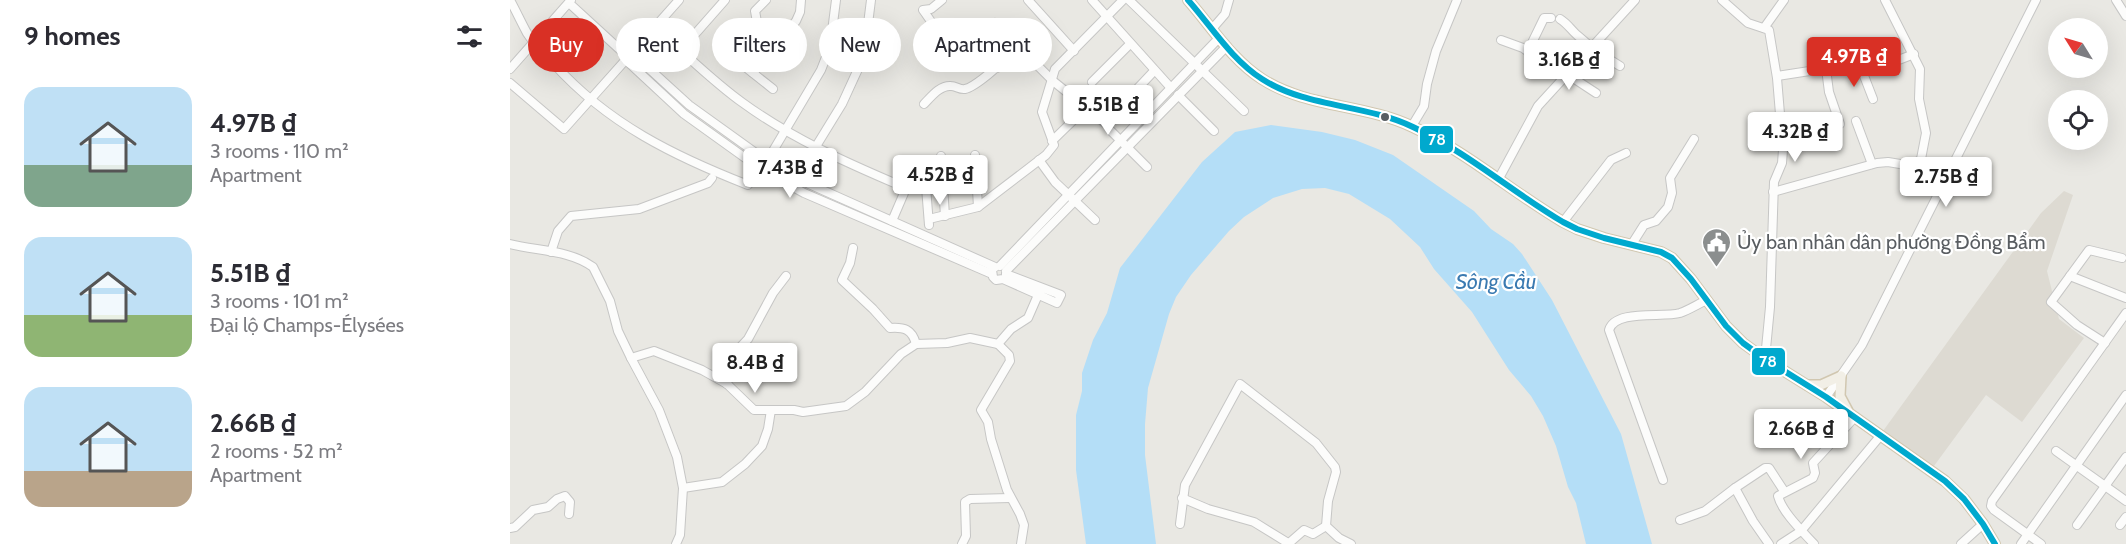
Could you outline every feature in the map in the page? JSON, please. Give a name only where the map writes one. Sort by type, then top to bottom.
[{"type":"main road","points":[[1188,0],[1251,71],[1276,87],[1412,126],[1430,135],[1563,222],[1604,238],[1661,252],[1672,258],[1734,334],[1765,359],[1826,397],[1945,481],[1964,499],[1995,544]]},
{"type":"main road","points":[[1808,385],[1821,385],[1841,376],[1840,396],[1852,415]]},
{"type":"street","points":[[510,0],[528,34]]},
{"type":"street","points":[[559,0],[568,3],[616,46]]},
{"type":"street","points":[[665,18],[680,0]]},
{"type":"street","points":[[700,28],[725,0]]},
{"type":"street","points":[[757,18],[756,11],[766,0]]},
{"type":"street","points":[[797,18],[801,0]]},
{"type":"street","points":[[834,18],[836,0]]},
{"type":"street","points":[[869,18],[871,0]]},
{"type":"street","points":[[928,18],[923,10],[931,9],[942,0]]},
{"type":"street","points":[[1028,0],[1074,51]]},
{"type":"street","points":[[1092,0],[1171,88]]},
{"type":"street","points":[[926,187],[929,222],[978,207],[1039,160],[1054,145],[1042,112],[1055,69],[1123,0]]},
{"type":"street","points":[[1129,0],[1244,111]]},
{"type":"street","points":[[1212,29],[1225,14],[1229,0]]},
{"type":"street","points":[[1412,126],[1425,104],[1427,84],[1436,51],[1457,0]]},
{"type":"street","points":[[1498,180],[1536,110],[1635,0]]},
{"type":"street","points":[[1722,0],[1743,20],[1769,30],[1777,76],[1783,157],[1782,165],[1775,177],[1773,192],[1770,307],[1765,359]]},
{"type":"street","points":[[1764,28],[1784,0]]},
{"type":"street","points":[[1773,192],[1872,164],[1888,162],[1912,166],[1918,163],[1923,154],[1926,133],[1919,99],[1921,73],[1914,54],[1885,0]]},
{"type":"street","points":[[1826,397],[1867,334],[2036,0]]},
{"type":"street","points":[[2116,0],[2126,16]]},
{"type":"street","points":[[556,18],[568,3]]},
{"type":"street","points":[[1528,51],[1544,18],[1551,18]]},
{"type":"street","points":[[1560,19],[1592,47],[1620,66]]},
{"type":"street","points":[[1501,40],[1516,44],[1596,93]]},
{"type":"street","points":[[1072,198],[1171,88],[1195,64],[1223,42]]},
{"type":"street","points":[[1000,272],[1202,71],[1223,42]]},
{"type":"street","points":[[1092,82],[1130,44]]},
{"type":"street","points":[[510,69],[528,50]]},
{"type":"street","points":[[1777,76],[1846,66],[1861,68],[1890,64],[1914,54]]},
{"type":"street","points":[[700,66],[743,103],[785,130],[815,148],[899,186],[904,193],[892,221]]},
{"type":"street","points":[[1861,68],[1874,99]]},
{"type":"street","points":[[1826,69],[1840,124]]},
{"type":"street","points":[[1043,72],[1105,123],[1154,71]]},
{"type":"street","points":[[561,72],[591,100],[641,136],[688,161],[748,185],[762,170],[819,72]]},
{"type":"street","points":[[510,83],[564,129],[617,72]]},
{"type":"street","points":[[644,72],[684,114],[762,170],[804,193],[1000,272],[1061,295],[1057,303],[1038,295],[1000,272],[808,184],[767,161],[688,105],[647,72]]},
{"type":"street","points":[[815,148],[842,104],[857,72]]},
{"type":"street","points":[[924,104],[944,87],[965,89],[991,72]]},
{"type":"street","points":[[753,73],[773,89]]},
{"type":"street","points":[[1178,95],[1214,130]]},
{"type":"street","points":[[1052,141],[1086,108]]},
{"type":"street","points":[[1856,121],[1872,164]]},
{"type":"street","points":[[1111,131],[1147,167]]},
{"type":"street","points":[[1632,244],[1644,225],[1656,221],[1668,207],[1672,193],[1670,178],[1694,139]]},
{"type":"street","points":[[1563,222],[1611,160],[1626,153]]},
{"type":"street","points":[[975,155],[978,207]]},
{"type":"street","points":[[941,156],[945,216]]},
{"type":"street","points":[[1039,160],[1055,182],[1095,220]]},
{"type":"street","points":[[551,252],[558,231],[571,216],[639,209],[708,183],[712,178]]},
{"type":"street","points":[[510,244],[580,259],[593,267],[610,301],[618,331],[659,410],[676,452],[683,488],[680,535],[676,544]]},
{"type":"street","points":[[853,248],[850,263],[842,280],[890,328],[904,327],[910,332],[916,344]]},
{"type":"street","points":[[2105,344],[2077,325],[2052,304],[2052,300],[2089,250],[2122,258]]},
{"type":"street","points":[[727,384],[731,357],[748,339],[773,293],[786,276]]},
{"type":"street","points":[[2070,276],[2126,298]]},
{"type":"street","points":[[998,344],[1011,329],[1028,318],[1038,295]]},
{"type":"street","points":[[1663,480],[1609,330],[1611,325],[1620,318],[1682,312],[1707,300]]},
{"type":"street","points":[[2041,544],[1994,510],[1991,506],[1992,501],[2126,313]]},
{"type":"street","points":[[631,358],[648,352],[659,352],[702,370],[727,384],[754,410],[803,412],[846,406],[865,392],[901,354],[916,344],[938,344],[970,338],[998,344],[1009,356],[1010,361],[981,410],[988,422],[991,439],[1010,498],[1024,525],[1021,544]]},
{"type":"street","points":[[1180,524],[1182,498],[1188,477],[1228,402],[1238,385],[1242,384],[1266,406],[1316,443],[1335,467],[1326,526],[1338,538],[1351,544]]},
{"type":"street","points":[[2021,544],[2126,395]]},
{"type":"street","points":[[683,488],[722,482],[745,464],[762,446],[771,410]]},
{"type":"street","points":[[1814,544],[1801,531],[1778,498],[1784,491],[1813,478],[1815,473],[1813,463],[1852,415]]},
{"type":"street","points":[[1781,544],[1801,531],[1881,435]]},
{"type":"street","points":[[2056,451],[2126,501]]},
{"type":"street","points":[[2077,525],[2126,457]]},
{"type":"street","points":[[1680,520],[1705,511],[1767,467],[1784,491]]},
{"type":"street","points":[[1735,488],[1769,544]]},
{"type":"street","points":[[510,528],[515,527],[533,510],[548,507],[557,499],[565,496],[570,502],[569,514]]},
{"type":"street","points":[[962,544],[966,536],[965,502],[970,499],[1010,498]]},
{"type":"street","points":[[1182,498],[1208,509],[1254,522],[1288,544],[1304,530],[1313,534],[1326,526]]},
{"type":"street","points":[[2120,525],[2126,517]]},
{"type":"street","points":[[1961,544],[1983,524]]},
{"type":"shaded area","points":[[2064,191],[2073,195],[2047,271],[2059,319],[2084,338],[2022,422],[1986,395],[1934,466],[1883,431],[2041,213]]},
{"type":"water","name":"Sông Cầu","points":[[1271,125],[1322,132],[1355,140],[1393,155],[1474,211],[1491,229],[1513,244],[1552,300],[1621,434],[1652,544],[1586,544],[1576,503],[1568,487],[1556,446],[1543,416],[1531,396],[1509,370],[1472,312],[1434,269],[1420,247],[1390,219],[1349,194],[1325,188],[1302,189],[1273,198],[1244,217],[1191,275],[1176,297],[1148,388],[1145,424],[1145,455],[1156,544],[1086,544],[1076,470],[1076,415],[1082,391],[1082,373],[1093,340],[1107,313],[1120,268],[1202,162],[1235,132]]},
{"type":"transit line","name":"78","points":[[1188,0],[1222,42],[1262,79],[1298,96],[1376,114],[1413,127],[1471,160],[1563,222],[1604,238],[1661,252],[1672,258],[1691,279],[1726,326],[1743,343],[1826,397],[1945,481],[1964,499],[1995,544]]},
{"type":"place","name":"Ủy ban nhân dân phường Đồng Bẩm","points":[[1716,268]]}]
